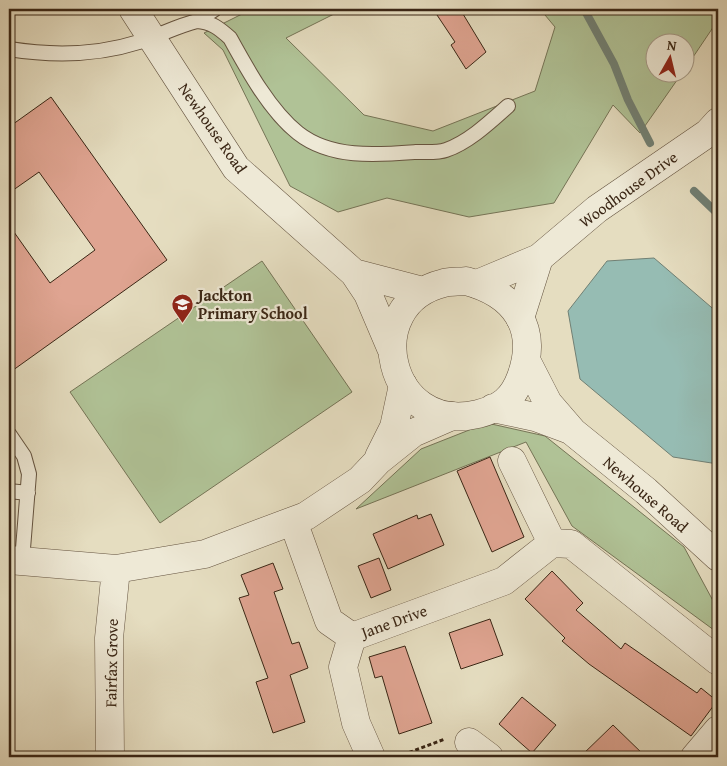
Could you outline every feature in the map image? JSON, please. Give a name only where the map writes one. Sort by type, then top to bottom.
[{"type":"street","name":"Newhouse Road","points":[[133,9],[236,168],[354,273],[368,294],[391,348]]},
{"type":"street","name":"Woodhouse Drive","points":[[477,284],[539,258],[597,209],[708,133],[718,122]]},
{"type":"street","points":[[520,318],[539,258]]},
{"type":"street","name":"Newhouse Road","points":[[354,273],[423,291]]},
{"type":"street","points":[[466,281],[488,287],[507,300],[520,318],[527,339],[527,362],[513,397],[493,408],[464,417],[442,415],[421,405],[402,385],[394,370],[391,348],[395,326],[406,306],[423,291],[444,283],[466,281]]},
{"type":"street","name":"Newhouse Road","points":[[527,362],[548,403],[573,432],[646,491],[718,557]]},
{"type":"street","points":[[378,461],[394,426],[402,385]]},
{"type":"street","name":"Newhouse Road","points":[[493,408],[535,417],[573,432]]},
{"type":"street","points":[[16,560],[116,569],[205,554],[306,516],[360,480],[378,461],[413,433],[452,416]]},
{"type":"street","points":[[512,462],[552,543],[571,544],[718,661]]},
{"type":"street","name":"Jane Drive","points":[[293,521],[329,621],[352,637],[504,581],[552,543]]},
{"type":"street","name":"Fairfax Grove","points":[[110,757],[108,638],[116,569]]},
{"type":"street","points":[[352,637],[343,667],[356,723],[371,757]]},
{"type":"street","points":[[695,757],[718,730]]},
{"type":"lane","points":[[9,48],[44,55],[78,55],[152,38],[197,21],[215,9]]},
{"type":"lane","points":[[197,21],[207,22],[220,29],[230,38],[280,117],[300,134],[322,146],[350,153],[379,155],[446,150],[483,128],[508,106]]},
{"type":"lane","points":[[9,434],[24,456],[29,474],[28,493],[16,560]]},
{"type":"lane","points":[[9,491],[28,493]]},
{"type":"path","points":[[395,757],[447,738],[479,750]]},
{"type":"green space","points":[[252,9],[344,9],[286,38],[364,115],[433,131],[535,91],[555,27],[540,9],[718,9],[718,20],[694,56],[694,32],[644,32],[644,82],[676,82],[640,133],[613,105],[554,203],[469,217],[387,198],[338,212],[290,186],[223,50],[204,33]]},
{"type":"green space","points":[[262,261],[352,392],[160,523],[70,392]]},
{"type":"green space","points":[[487,423],[545,436],[684,547],[718,610],[718,633],[572,526],[526,442],[356,509],[421,449]]},
{"type":"water","points":[[654,258],[718,313],[718,464],[673,457],[580,379],[568,311],[607,261]]},
{"type":"building","points":[[433,9],[460,9],[486,52],[466,69],[451,45],[455,42]]},
{"type":"building","points":[[51,97],[167,260],[9,373],[9,225],[50,283],[95,250],[39,172],[9,193],[9,127]]},
{"type":"building","points":[[490,457],[524,537],[492,552],[457,471]]},
{"type":"building","points":[[431,514],[444,545],[388,569],[373,534],[417,515],[418,519]]},
{"type":"building","points":[[379,558],[391,590],[371,598],[358,566]]},
{"type":"building","points":[[273,563],[283,589],[274,592],[292,644],[299,642],[308,668],[290,675],[305,722],[273,733],[256,682],[268,678],[239,598],[249,595],[241,575]]},
{"type":"building","points":[[552,571],[583,603],[576,610],[621,649],[625,643],[697,693],[701,688],[717,701],[691,736],[589,664],[562,641],[565,638],[525,599]]},
{"type":"building","points":[[490,619],[503,655],[461,669],[449,633]]},
{"type":"building","points":[[405,646],[432,723],[399,734],[382,676],[375,678],[369,657]]},
{"type":"building","points":[[522,697],[556,725],[532,753],[499,724]]},
{"type":"building","points":[[613,725],[646,757],[580,757]]},
{"type":"waterway","points":[[584,9],[614,64],[628,100],[650,143]]},
{"type":"waterway","points":[[694,191],[718,214]]},
{"type":"place","name":"Jackton Primary School","points":[[182,323]]}]
